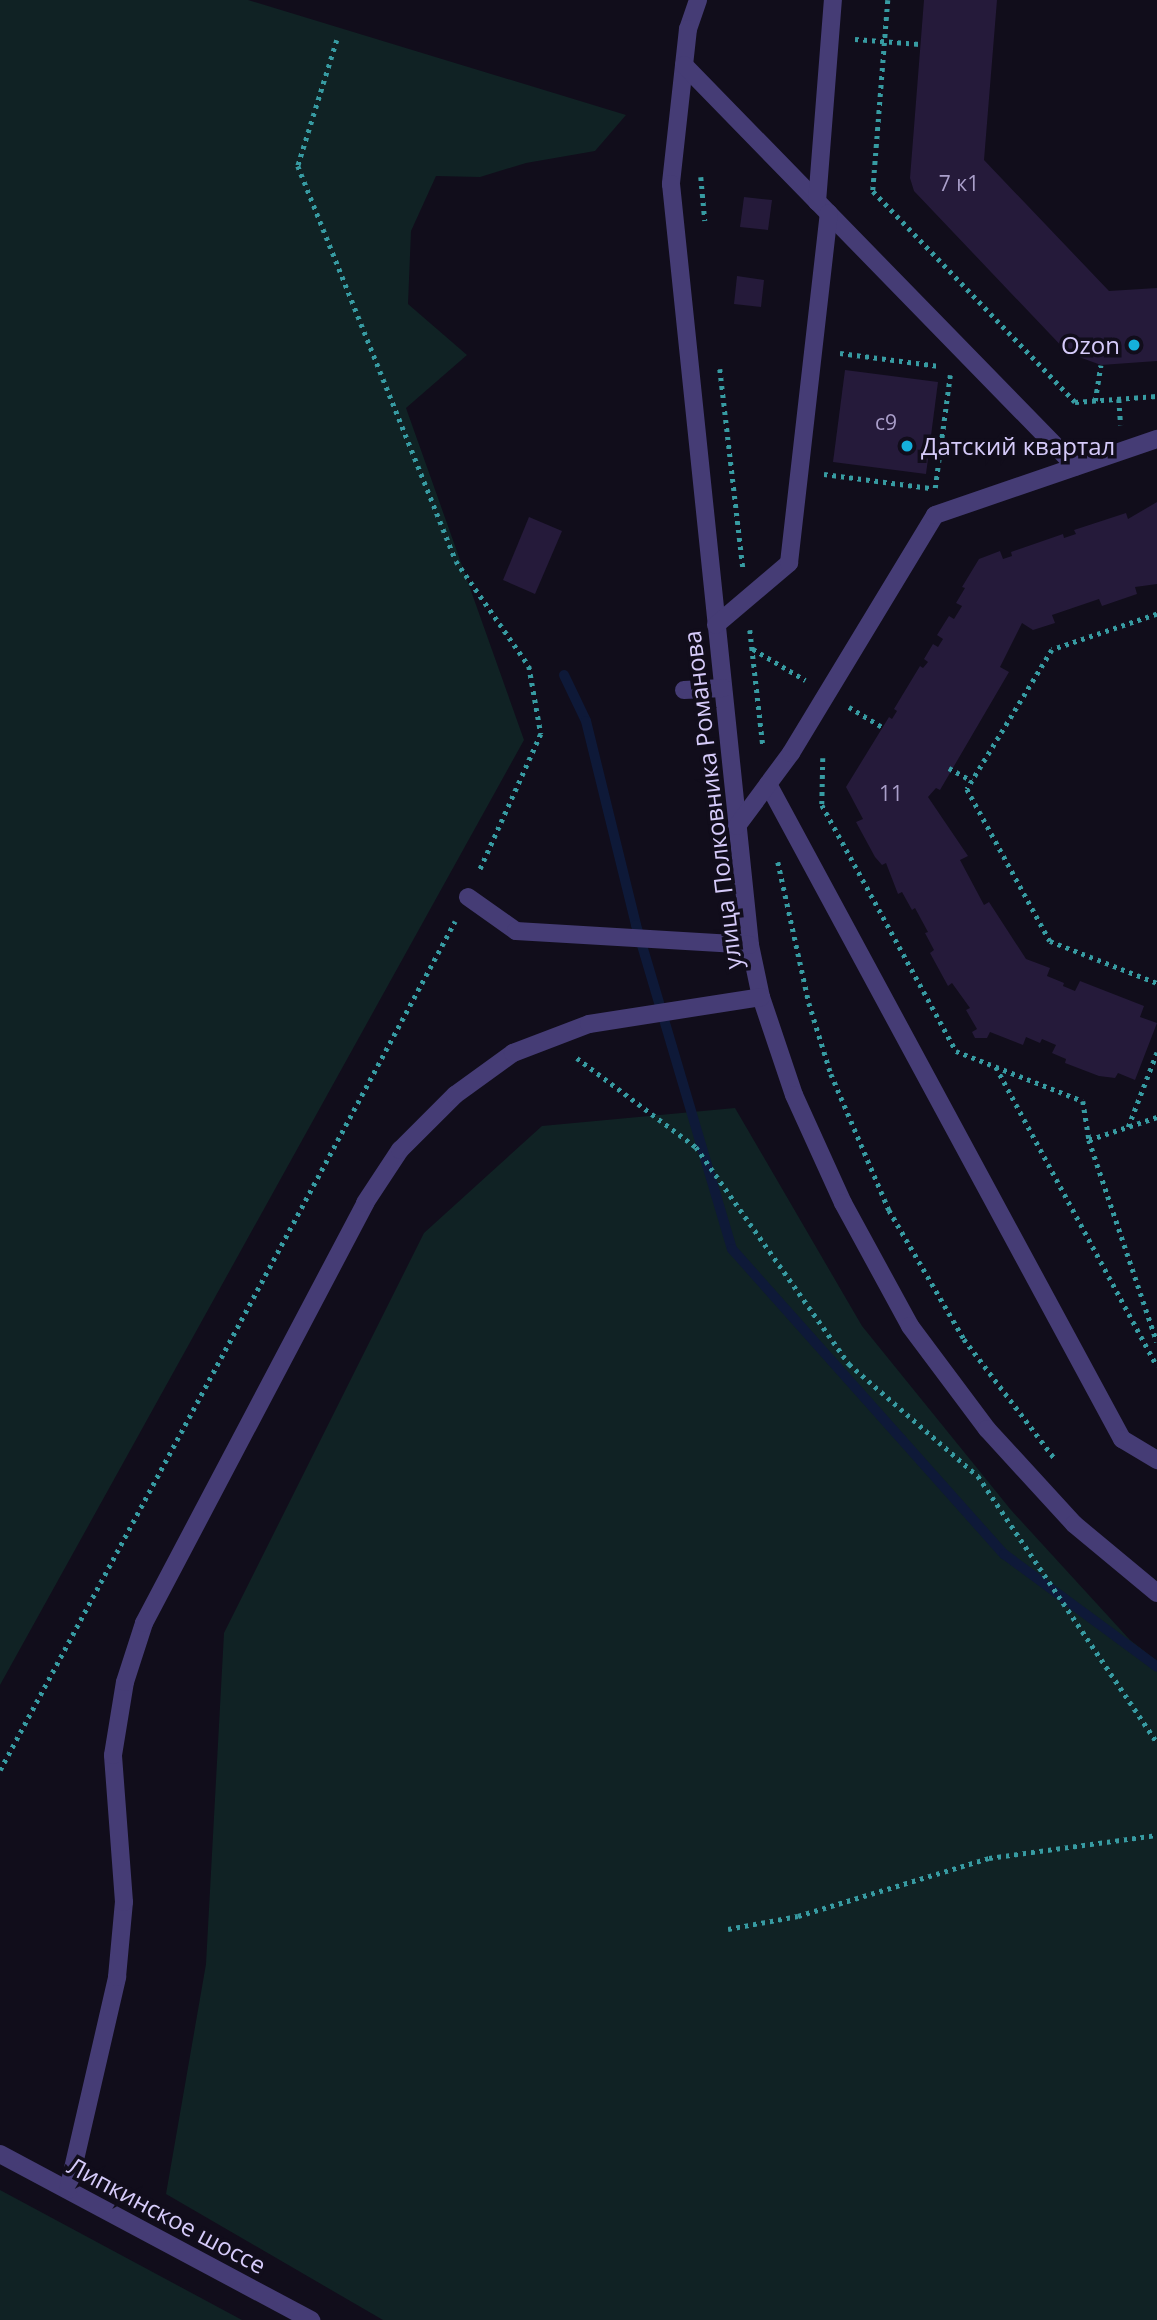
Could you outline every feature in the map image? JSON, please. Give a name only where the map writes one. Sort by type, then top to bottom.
[{"type":"street","name":"улица Полковника Романова","points":[[698,0],[688,29],[671,184],[750,945],[761,998],[794,1095],[844,1203],[910,1326],[987,1429],[1057,1505],[1157,1593]]},
{"type":"street","points":[[716,625],[789,563],[814,350],[833,0]]},
{"type":"street","points":[[684,65],[1076,467]]},
{"type":"street","points":[[737,825],[768,784],[935,515],[1157,439]]},
{"type":"street","points":[[684,690],[723,688]]},
{"type":"street","points":[[768,784],[1122,1439],[1157,1460]]},
{"type":"street","points":[[468,897],[516,931],[750,945]]},
{"type":"street","points":[[68,2190],[117,1977],[124,1902],[113,1755],[125,1682],[144,1623],[365,1203],[400,1150],[455,1095],[513,1053],[589,1024],[761,998]]},
{"type":"street","name":"Липкинское шоссе","points":[[0,2154],[311,2320]]},
{"type":"path","points":[[888,0],[873,191],[1074,402],[1157,396]]},
{"type":"path","points":[[830,37],[920,44]]},
{"type":"path","points":[[0,1770],[468,897],[541,734],[528,666],[456,561],[298,166],[337,40]]},
{"type":"path","points":[[702,165],[706,228]]},
{"type":"path","points":[[800,471],[935,489],[951,368],[814,350]]},
{"type":"path","points":[[719,358],[768,784]]},
{"type":"path","points":[[1095,401],[1101,365]]},
{"type":"path","points":[[1157,614],[1052,650],[967,789],[1050,941],[1157,983]]},
{"type":"path","points":[[821,760],[822,805],[956,1051],[1083,1101],[1089,1140],[1157,1342]]},
{"type":"path","points":[[949,768],[972,781]]},
{"type":"path","points":[[777,857],[809,1003],[831,1074],[884,1199],[964,1339],[1060,1466]]},
{"type":"path","points":[[551,1038],[696,1147],[849,1364],[978,1476],[1157,1742]]},
{"type":"path","points":[[1128,1126],[1157,1052]]},
{"type":"path","points":[[996,1067],[1157,1366]]},
{"type":"path","points":[[1089,1140],[1157,1117]]},
{"type":"path","points":[[728,1929],[798,1916],[989,1858],[1157,1835]]},
{"type":"shaded area","points":[[0,0],[248,0],[626,115],[595,151],[526,163],[480,177],[436,176],[411,231],[408,304],[467,355],[406,408],[524,740],[0,1685]]},
{"type":"shaded area","points":[[735,1108],[862,1326],[1011,1510],[1130,1640],[1157,1661],[1157,2320],[383,2320],[166,2194],[206,1964],[224,1633],[424,1233],[542,1126]]},
{"type":"shaded area","points":[[0,2190],[242,2320],[0,2320]]},
{"type":"building","points":[[924,0],[997,0],[984,160],[1109,291],[1157,288],[1157,361],[1101,365],[1068,353],[914,191],[910,178]]},
{"type":"building","points":[[744,197],[772,200],[768,230],[740,227]]},
{"type":"building","points":[[737,276],[764,280],[761,307],[734,304]]},
{"type":"building","points":[[845,370],[938,382],[926,474],[833,462]]},
{"type":"building","points":[[1157,502],[1157,584],[1135,587],[1137,594],[1102,606],[1099,599],[1052,615],[1055,623],[1033,630],[1022,623],[1000,667],[1009,672],[940,790],[936,788],[928,797],[968,856],[960,860],[984,905],[989,902],[1026,959],[1050,968],[1047,976],[1075,991],[1080,981],[1144,1006],[1140,1017],[1157,1023],[1135,1080],[1118,1073],[1115,1078],[1099,1076],[1065,1063],[1066,1059],[1052,1053],[1056,1045],[1042,1039],[1040,1043],[1026,1037],[1023,1045],[990,1032],[987,1038],[975,1038],[972,1032],[977,1029],[966,1010],[970,1008],[952,983],[948,986],[930,953],[934,950],[925,933],[928,932],[915,908],[912,910],[902,892],[898,894],[886,863],[882,865],[875,857],[856,822],[863,819],[846,787],[889,717],[892,719],[897,711],[894,709],[920,666],[923,668],[928,662],[924,659],[933,644],[938,647],[943,639],[937,635],[949,616],[954,619],[962,606],[956,603],[979,559],[1000,551],[1003,559],[1012,556],[1011,552],[1063,534],[1064,538],[1076,534],[1074,530],[1126,513],[1128,519]]},
{"type":"building","points":[[529,517],[562,531],[535,594],[503,580]]},
{"type":"waterway","points":[[564,675],[586,721],[636,925],[732,1249],[1004,1554],[1157,1667]]},
{"type":"place","name":"Ozon","points":[[1134,345]]},
{"type":"place","name":"Датский квартал","points":[[907,446]]}]
